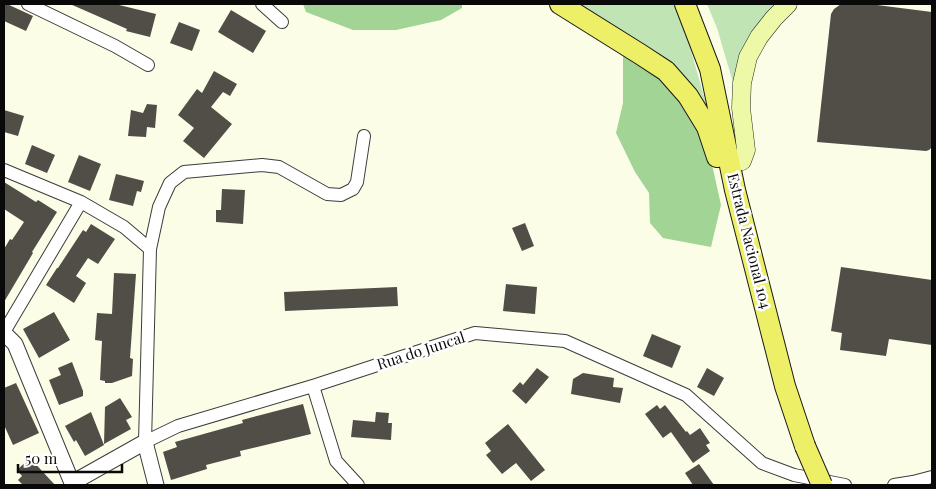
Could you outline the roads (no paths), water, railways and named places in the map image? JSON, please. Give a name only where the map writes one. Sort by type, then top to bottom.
[{"type":"main road","points":[[560,4],[666,71],[688,96],[707,126],[725,182],[735,190]]},
{"type":"main road","name":"Estrada Nacional 104","points":[[685,4],[710,69],[735,190],[767,316]]},
{"type":"main road","name":"Estrada Nacional 104","points":[[696,4],[718,64],[742,162],[767,316]]},
{"type":"main road","points":[[742,162],[746,150],[741,108],[742,83],[748,57],[774,18],[788,4]]},
{"type":"main road","points":[[767,316],[785,386],[805,446],[822,485]]},
{"type":"street","points":[[28,4],[114,46],[148,66]]},
{"type":"street","points":[[262,4],[282,22]]},
{"type":"street","points":[[156,485],[145,442],[150,249],[159,207],[170,183],[184,172],[262,164],[279,167],[327,194],[341,195],[353,189],[357,182],[364,136]]},
{"type":"street","points":[[4,170],[81,202],[124,227],[150,249]]},
{"type":"street","points":[[71,484],[15,344],[4,332],[81,202]]},
{"type":"street","name":"Rua do Juncal","points":[[71,484],[145,442],[178,426],[313,386],[475,333],[564,341],[686,394],[762,463],[794,480],[845,485]]},
{"type":"street","points":[[313,386],[336,461],[358,485]]},
{"type":"street","points":[[894,485],[932,477]]}]
